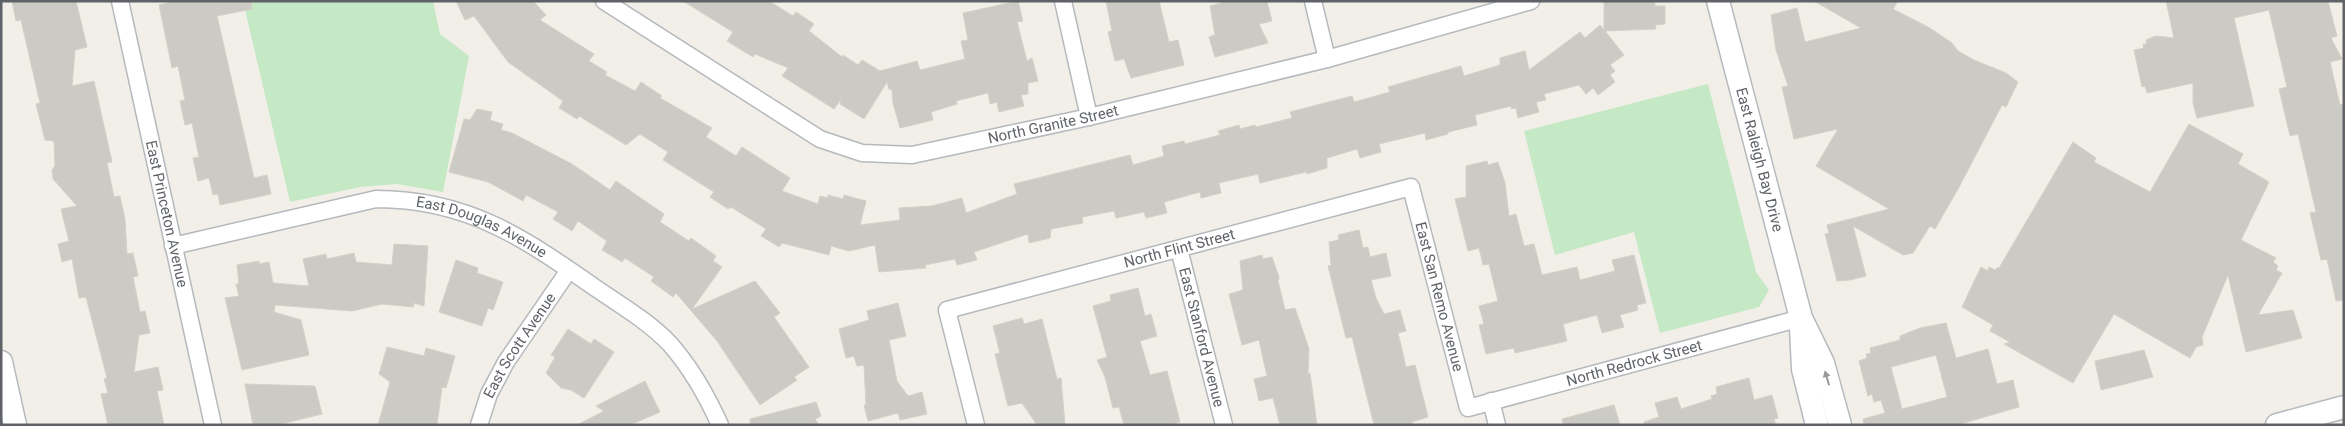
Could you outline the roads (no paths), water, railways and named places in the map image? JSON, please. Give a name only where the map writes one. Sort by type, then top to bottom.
[{"type":"street","name":"East Princeton Avenue","points":[[120,1],[172,246],[213,425]]},
{"type":"street","name":"North Granite Street","points":[[604,1],[820,139],[862,153],[912,156],[1089,117],[1328,59],[1531,1]]},
{"type":"street","points":[[1063,1],[1089,117]]},
{"type":"street","points":[[1313,1],[1328,59]]},
{"type":"street","name":"East Raleigh Bay Drive","points":[[1718,1],[1801,318],[1823,363],[1840,425]]},
{"type":"street","name":"North Flint Street","points":[[976,425],[947,310],[1411,187]]},
{"type":"street","name":"East San Remo Avenue","points":[[1411,187],[1468,408]]},
{"type":"street","name":"East Douglas Avenue","points":[[172,246],[376,199],[403,199],[440,204],[480,217],[569,270],[652,327],[671,346],[707,395],[720,425]]},
{"type":"street","name":"East Stanford Avenue","points":[[1180,249],[1224,425]]},
{"type":"street","name":"East Scott Avenue","points":[[479,425],[489,394],[506,362],[569,270]]},
{"type":"street","name":"East Raleigh Bay Drive","points":[[1801,318],[1803,369],[1817,425]]},
{"type":"street","name":"North Redrock Street","points":[[1468,408],[1801,318]]},
{"type":"street","points":[[1,362],[15,425]]},
{"type":"street","points":[[1491,402],[1496,425]]},
{"type":"street","points":[[2277,425],[2344,407]]}]
